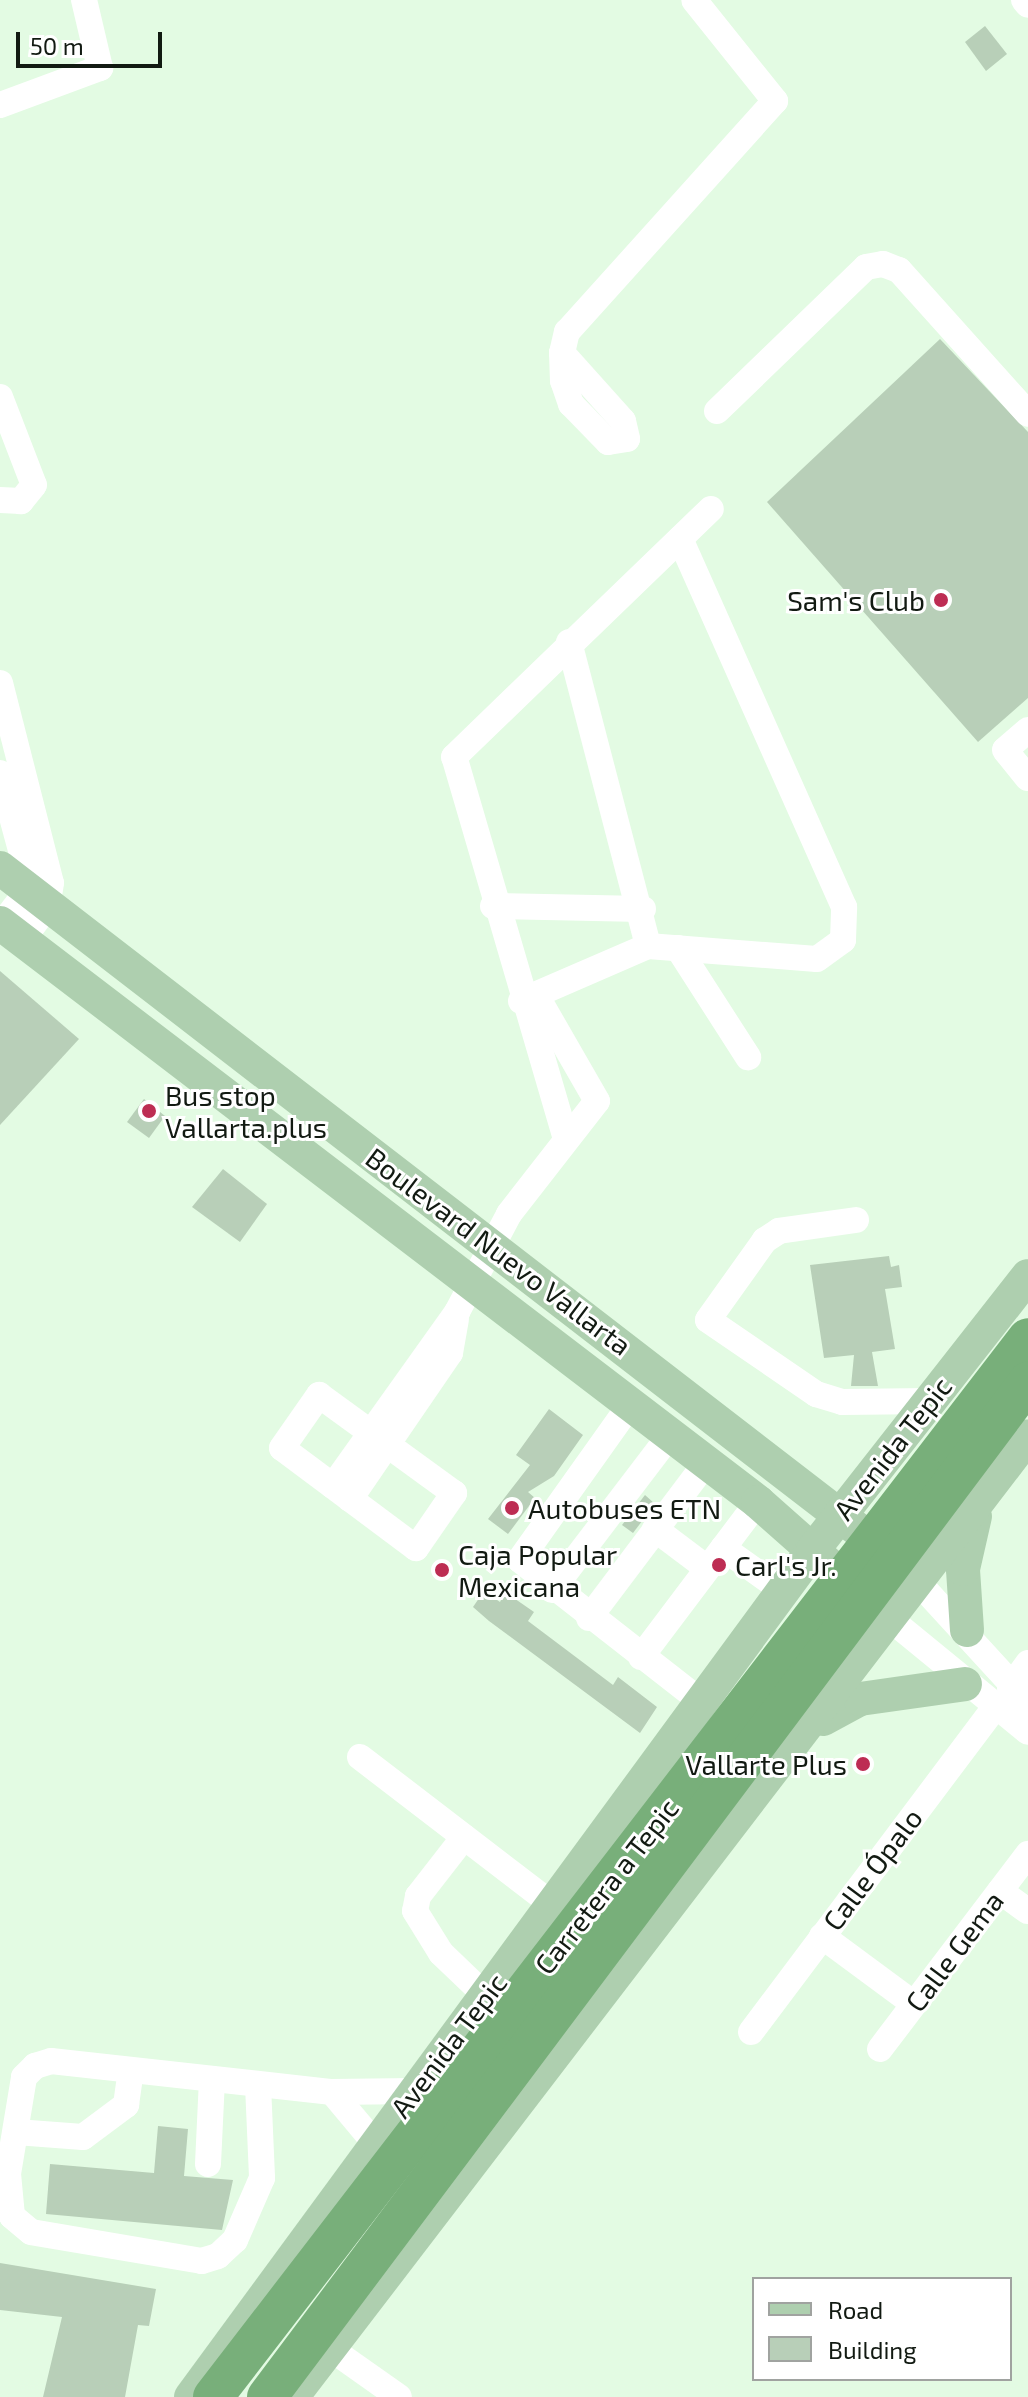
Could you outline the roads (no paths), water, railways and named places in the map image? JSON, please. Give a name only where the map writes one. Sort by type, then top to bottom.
[{"type":"highway","name":"Carretera a Tepic","points":[[213,2397],[1028,1338]]},
{"type":"highway","name":"Carretera a Tepic","points":[[267,2397],[314,2353],[1028,1382]]},
{"type":"main road","name":"Boulevard Nuevo Vallarta","points":[[0,868],[840,1514],[918,1582]]},
{"type":"main road","name":"Boulevard Nuevo Vallarta","points":[[8,929],[463,1298],[630,1405],[762,1505],[890,1619]]},
{"type":"main road","name":"Avenida Tepic","points":[[191,2397],[374,2142],[486,1996],[813,1550],[1028,1276]]},
{"type":"main road","points":[[292,2397],[314,2353],[813,1725],[1028,1436]]},
{"type":"main road","points":[[967,1630],[963,1569],[981,1499]]},
{"type":"main road","points":[[762,1505],[785,1588]]},
{"type":"main road","points":[[813,1725],[860,1699],[965,1684]]},
{"type":"street","points":[[0,105],[100,68],[84,0]]},
{"type":"street","points":[[562,353],[580,309],[775,101],[695,0]]},
{"type":"street","points":[[1024,0],[1028,5]]},
{"type":"street","points":[[717,411],[866,267],[883,264],[899,270],[1028,414]]},
{"type":"street","points":[[0,397],[24,444],[34,485],[21,501],[0,500]]},
{"type":"street","points":[[566,1139],[528,998],[493,906],[454,757],[569,642],[711,509]]},
{"type":"street","points":[[528,998],[648,946],[817,959],[832,952],[846,924],[680,539]]},
{"type":"street","points":[[569,642],[643,909],[648,946]]},
{"type":"street","points":[[0,683],[48,863],[37,899],[8,929]]},
{"type":"street","points":[[1028,730],[1005,750],[1028,778]]},
{"type":"street","points":[[0,773],[37,899]]},
{"type":"street","points":[[493,906],[643,909]]},
{"type":"street","points":[[678,948],[748,1057]]},
{"type":"street","points":[[341,1493],[495,1248],[509,1214],[566,1139],[593,1110],[595,1091],[528,998]]},
{"type":"street","points":[[856,1220],[779,1231],[765,1240],[708,1320],[816,1394],[842,1402],[930,1401]]},
{"type":"street","points":[[319,1395],[454,1493],[416,1548],[341,1493],[282,1448],[319,1395]]},
{"type":"street","points":[[630,1405],[522,1551],[525,1571],[702,1702]]},
{"type":"street","points":[[552,1590],[670,1435]]},
{"type":"street","points":[[589,1618],[706,1463]]},
{"type":"street","points":[[641,1657],[715,1558],[762,1505]]},
{"type":"street","points":[[655,1529],[785,1588]]},
{"type":"street","points":[[918,1582],[967,1630],[1028,1732]]},
{"type":"street","points":[[890,1619],[965,1684],[1011,1699]]},
{"type":"street","name":"Calle Ópalo","points":[[751,2032],[822,1936],[1011,1699],[1028,1663]]},
{"type":"street","points":[[360,1757],[553,1905]]},
{"type":"street","points":[[464,1837],[418,1896],[415,1911],[441,1953],[486,1996]]},
{"type":"street","name":"Calle Gema","points":[[880,2049],[1028,1854]]},
{"type":"street","points":[[1000,1891],[1028,1911]]},
{"type":"street","points":[[822,1936],[914,2004]]},
{"type":"street","points":[[258,2085],[262,2178],[235,2240],[202,2261],[31,2232],[6,2199],[24,2077],[35,2066],[51,2061],[332,2092],[414,2091]]},
{"type":"street","points":[[16,2132],[83,2137],[126,2105],[131,2070]]},
{"type":"street","points":[[208,2164],[212,2079]]},
{"type":"street","points":[[332,2092],[374,2142]]},
{"type":"street","points":[[314,2353],[399,2397]]},
{"type":"place","name":"Sam's Club","points":[[941,600]]},
{"type":"place","name":"Bus stop Vallarta.plus","points":[[149,1111]]},
{"type":"place","name":"Autobuses ETN","points":[[512,1508]]},
{"type":"place","name":"Carl's Jr.","points":[[719,1565]]},
{"type":"place","name":"Caja Popular Mexicana","points":[[442,1570]]},
{"type":"place","name":"Vallarte Plus","points":[[863,1764]]}]
